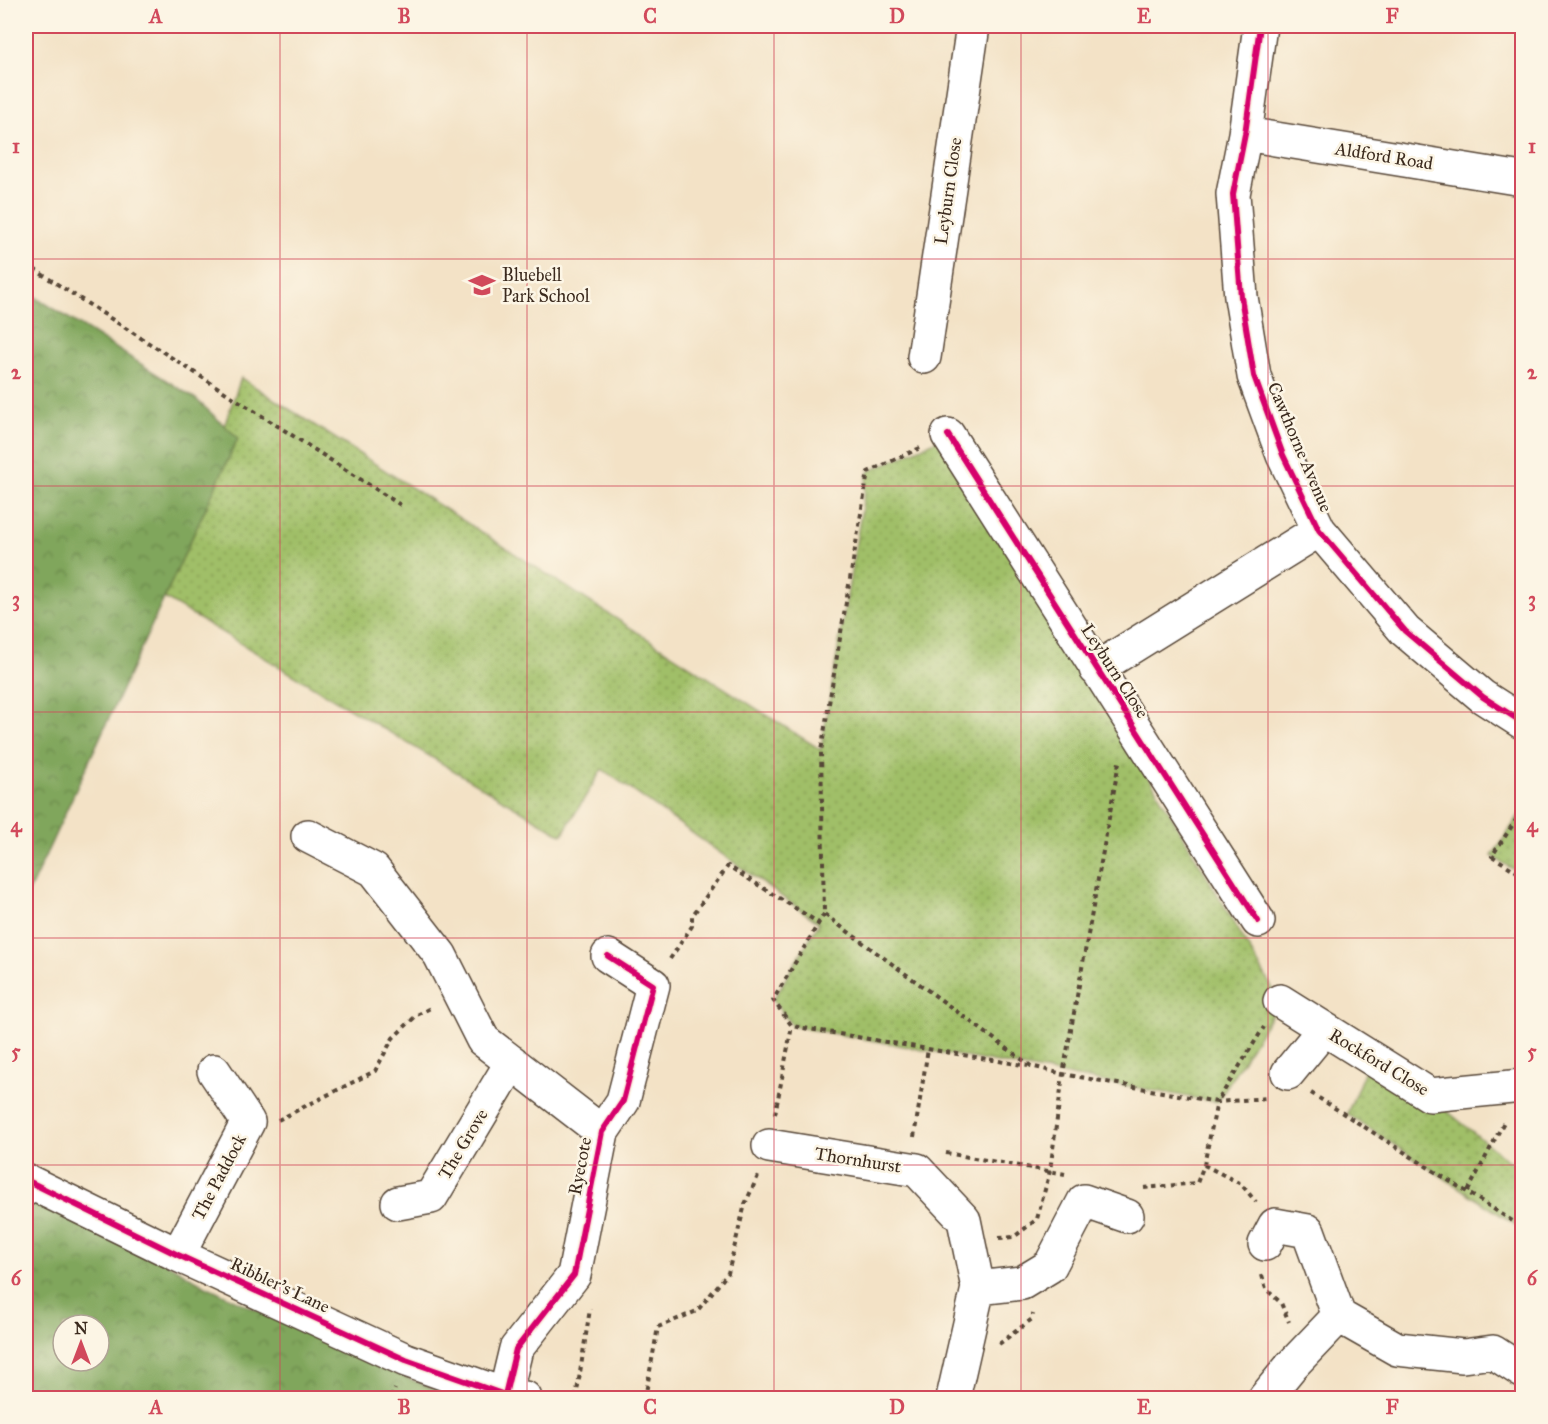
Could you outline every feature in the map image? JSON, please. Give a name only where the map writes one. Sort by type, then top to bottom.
[{"type":"street","name":"Leyburn Close","points":[[924,357],[973,26]]},
{"type":"street","name":"Cawthorne Avenue","points":[[1260,26],[1245,134],[1233,194],[1241,297],[1254,376],[1283,455],[1319,530],[1405,631],[1483,697],[1522,722]]},
{"type":"street","name":"Aldford Road","points":[[1245,134],[1522,179]]},
{"type":"street","name":"Leyburn Close","points":[[948,435],[1258,921]]},
{"type":"street","points":[[1096,669],[1319,530]]},
{"type":"street","name":"Ryecote","points":[[308,836],[374,870],[440,955],[483,1040],[602,1132]]},
{"type":"street","points":[[608,956],[653,984]]},
{"type":"street","name":"Ryecote","points":[[515,1396],[516,1349],[574,1275],[602,1132],[623,1101],[653,984]]},
{"type":"street","name":"Rockford Close","points":[[1280,1001],[1430,1095],[1522,1086]]},
{"type":"street","points":[[1287,1088],[1324,1029]]},
{"type":"street","name":"The Grove","points":[[398,1203],[431,1197],[512,1062]]},
{"type":"street","name":"The Paddock","points":[[178,1255],[248,1122],[214,1071]]},
{"type":"street","name":"Thornhurst","points":[[769,1146],[911,1158],[917,1170],[964,1220],[978,1288],[953,1398]]},
{"type":"street","name":"Ribbler's Lane","points":[[26,1189],[29,1182],[178,1255],[406,1360],[515,1396]]},
{"type":"street","points":[[978,1288],[1022,1283],[1050,1266],[1084,1201],[1127,1216]]},
{"type":"street","points":[[1270,1234],[1308,1231],[1340,1316],[1397,1349],[1463,1356],[1493,1352],[1522,1371]]},
{"type":"street","points":[[1265,1398],[1292,1365],[1340,1316]]},
{"type":"path","points":[[26,264],[402,506]]},
{"type":"path","points":[[948,435],[868,472],[821,751],[824,914],[773,1000],[792,1026],[1031,1066],[1217,1102],[1287,1088],[1313,1093],[1522,1227]]},
{"type":"path","points":[[968,1242],[1014,1237],[1037,1220],[1050,1171],[1063,1074],[1127,717]]},
{"type":"path","points":[[1522,811],[1492,856],[1522,875]]},
{"type":"path","points":[[653,984],[692,926],[692,916],[728,866],[819,923]]},
{"type":"path","points":[[824,914],[1031,1066]]},
{"type":"path","points":[[248,1122],[278,1120],[375,1071],[393,1038],[417,1015],[460,993]]},
{"type":"path","points":[[1143,1188],[1197,1183],[1204,1165],[1217,1102],[1280,1001]]},
{"type":"path","points":[[645,1398],[658,1326],[697,1311],[728,1274],[745,1204],[766,1159],[792,1026]]},
{"type":"path","points":[[928,1049],[911,1158],[1073,1175]]},
{"type":"path","points":[[1468,1191],[1507,1117]]},
{"type":"path","points":[[1204,1165],[1242,1184],[1270,1234],[1262,1274],[1266,1288],[1281,1303],[1289,1319],[1292,1365]]},
{"type":"path","points":[[997,1345],[1032,1319],[1045,1269]]},
{"type":"path","points":[[574,1275],[596,1276],[576,1398]]},
{"type":"green space","points":[[26,291],[196,399],[238,438],[26,898]]},
{"type":"green space","points":[[241,378],[821,750],[868,472],[948,435],[1280,1001],[1217,1102],[792,1026],[773,1000],[819,923],[602,769],[562,835],[164,598]]},
{"type":"green space","points":[[1522,811],[1522,875],[1492,856]]},
{"type":"green space","points":[[1370,1058],[1425,1093],[1522,1172],[1522,1229],[1347,1114]]},
{"type":"green space","points":[[26,1181],[206,1286],[359,1358],[456,1398],[26,1398]]},
{"type":"cycle path","points":[[1260,26],[1245,134],[1233,194],[1241,297],[1254,376],[1283,455],[1319,530],[1405,631],[1483,697],[1522,722]]},
{"type":"cycle path","points":[[948,435],[1258,921]]},
{"type":"cycle path","points":[[505,1395],[516,1349],[574,1275],[602,1132],[623,1101],[653,985],[608,956]]},
{"type":"cycle path","points":[[26,1180],[178,1255],[406,1360],[505,1395],[525,1398]]},
{"type":"place","name":"Bluebell Park School","points":[[482,285]]}]
